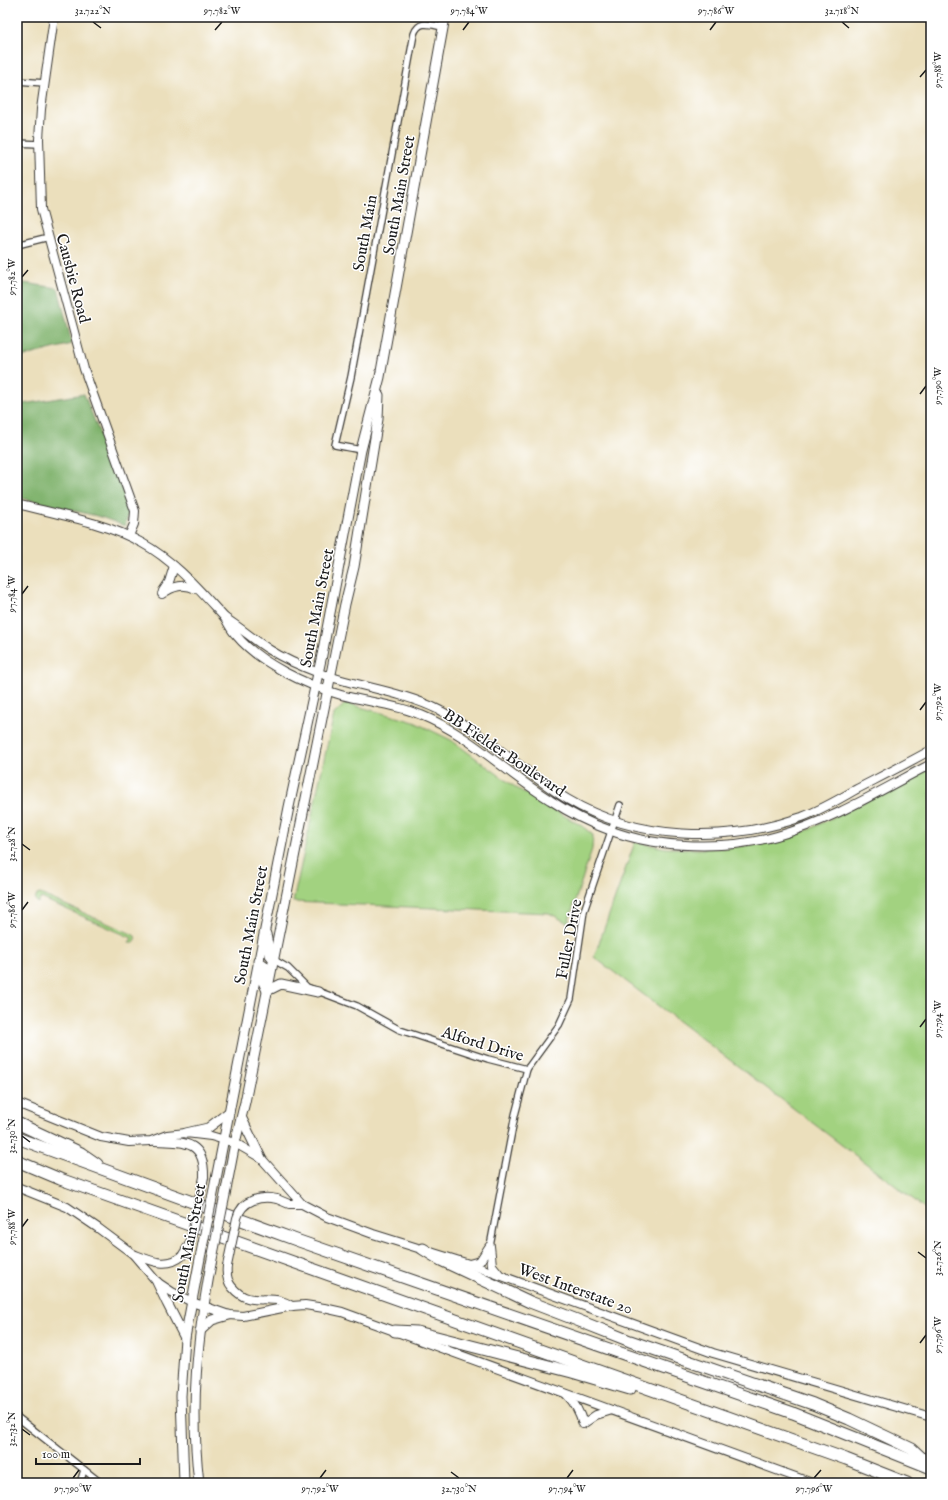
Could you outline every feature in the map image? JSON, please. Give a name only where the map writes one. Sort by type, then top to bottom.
[{"type":"highway","points":[[17,1123],[81,1153],[107,1172]]},
{"type":"highway","points":[[17,1138],[299,1241],[793,1413],[931,1468]]},
{"type":"highway","points":[[17,1161],[68,1181],[684,1401],[907,1483]]},
{"type":"highway","points":[[423,1248],[441,1260],[530,1302],[630,1341],[813,1404],[850,1419],[912,1450],[931,1468]]},
{"type":"highway","points":[[395,1331],[417,1332],[512,1356],[611,1383],[667,1402],[684,1401]]},
{"type":"main road","name":"South Main Street","points":[[184,1483],[181,1396],[185,1338],[258,961],[318,672],[352,503],[361,450],[380,377],[445,17]]},
{"type":"main road","name":"South Main Street","points":[[199,1483],[195,1446],[194,1398],[203,1305],[355,561],[378,419],[380,377]]},
{"type":"main road","points":[[265,929],[270,955],[274,960]]},
{"type":"main road","points":[[258,961],[264,965],[265,969],[263,982],[267,991],[281,984],[318,992]]},
{"type":"main road","points":[[186,1133],[208,1128],[229,1112]]},
{"type":"main road","points":[[242,1119],[260,1158]]},
{"type":"main road","points":[[157,1282],[185,1338]]},
{"type":"main road","points":[[200,1331],[212,1320],[229,1315]]},
{"type":"street","name":"Causbie Road","points":[[54,17],[44,84],[39,144],[41,209],[84,369],[135,511],[134,524],[129,536]]},
{"type":"street","name":"South Main","points":[[361,450],[335,445],[355,355],[414,34],[417,27],[424,23],[443,27]]},
{"type":"street","points":[[17,81],[44,84]]},
{"type":"street","points":[[17,143],[39,144]]},
{"type":"street","points":[[17,245],[49,237]]},
{"type":"street","points":[[17,504],[90,523],[129,536],[143,543],[174,566],[225,618]]},
{"type":"street","points":[[174,566],[169,582],[162,594],[174,587],[187,585],[202,593]]},
{"type":"street","name":"BB Fielder Boulevard","points":[[225,618],[270,650],[318,672],[415,700],[437,709],[476,731],[542,782],[570,800],[615,821],[646,829],[676,833],[712,833],[754,829],[804,816],[830,804],[931,750]]},
{"type":"street","name":"BB Fielder Boulevard","points":[[225,618],[235,634],[251,650],[271,664],[328,691],[411,711],[444,726],[468,740],[549,800],[585,820],[611,831],[642,839],[676,844],[712,846],[747,843],[778,836],[836,813],[931,764]]},
{"type":"street","name":"Fuller Drive","points":[[527,1069],[559,1025],[571,999],[584,911],[620,805]]},
{"type":"street","name":"Alford Drive","points":[[274,960],[288,968],[307,987],[357,1006],[400,1030],[488,1059],[527,1069],[516,1115],[490,1246]]},
{"type":"street","points":[[17,1103],[101,1137],[129,1142],[184,1142],[192,1146],[202,1158],[204,1177],[190,1243],[182,1256],[163,1264],[133,1254]]},
{"type":"street","name":"West Interstate 20","points":[[151,1141],[168,1135],[186,1133],[224,1139],[235,1143],[260,1158],[302,1204],[334,1219],[374,1234],[423,1248],[469,1264],[713,1353],[931,1417]]},
{"type":"street","points":[[17,1187],[67,1207],[133,1254],[157,1282],[172,1292],[192,1302],[229,1315],[244,1316],[292,1306],[305,1305],[324,1308],[395,1331],[812,1483]]},
{"type":"street","points":[[292,1306],[280,1301],[254,1300],[241,1295],[229,1283],[226,1273],[237,1218],[242,1208],[248,1203],[259,1198],[268,1197],[289,1204],[302,1204]]},
{"type":"street","points":[[469,1264],[480,1261],[490,1246]]},
{"type":"street","points":[[490,1246],[492,1265],[501,1276]]},
{"type":"street","points":[[565,1393],[573,1401],[583,1424],[596,1415],[612,1410]]},
{"type":"street","points":[[17,1417],[102,1483]]},
{"type":"street","points":[[80,1483],[84,1470]]},
{"type":"green space","points":[[17,282],[58,288],[72,344],[17,358]]},
{"type":"green space","points":[[84,394],[130,509],[125,526],[101,517],[17,497],[17,405]]},
{"type":"green space","points":[[346,703],[414,722],[451,740],[518,789],[582,826],[593,835],[592,849],[568,923],[549,913],[293,902],[334,714]]},
{"type":"green space","points":[[931,768],[931,1202],[926,1209],[594,957],[635,842],[666,848],[698,849],[729,848],[776,841],[808,830]]},
{"type":"green space","points":[[40,894],[132,934],[135,936],[136,941],[129,943],[132,938],[41,898],[38,903],[35,900],[37,895]]}]
